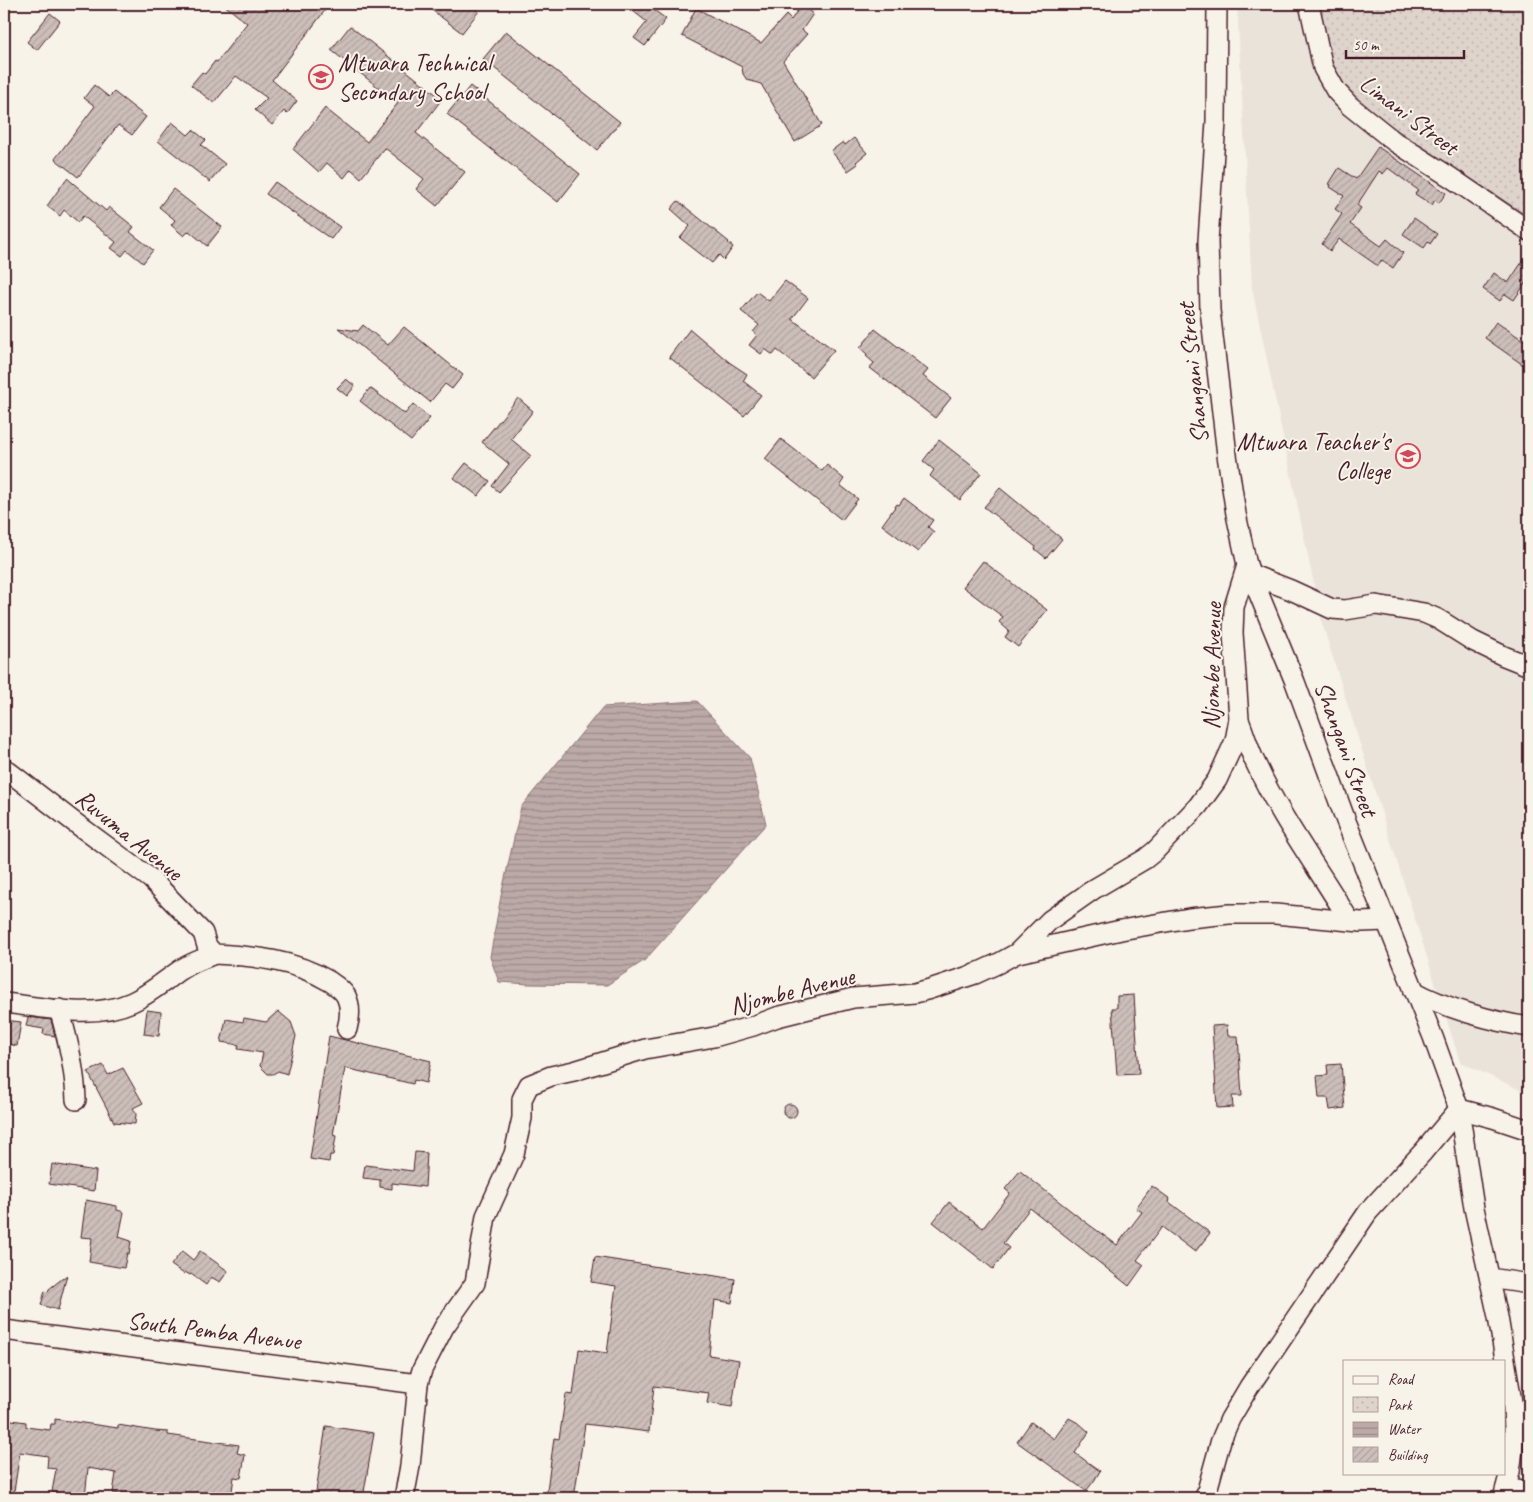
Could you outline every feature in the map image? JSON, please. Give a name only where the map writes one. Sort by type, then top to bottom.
[{"type":"street","name":"Limani Street","points":[[1309,4],[1323,68],[1336,91],[1350,106],[1395,142],[1529,231]]},
{"type":"street","name":"Shangani Street","points":[[1215,5],[1216,122],[1208,241],[1210,310],[1236,514],[1249,569],[1295,682],[1349,829],[1436,1045],[1459,1109],[1474,1208],[1506,1360]]},
{"type":"street","points":[[1249,569],[1332,609],[1344,610],[1376,605],[1424,613],[1438,619],[1473,641],[1529,666]]},
{"type":"street","name":"Njombe Avenue","points":[[404,1498],[410,1466],[418,1384],[422,1370],[444,1327],[475,1282],[486,1216],[514,1154],[522,1118],[522,1099],[529,1085],[551,1076],[574,1071],[645,1049],[714,1037],[777,1017],[854,998],[930,990],[975,974],[1000,963],[1016,953],[1050,920],[1094,889],[1145,858],[1163,844],[1198,806],[1217,780],[1235,741],[1239,719],[1234,607],[1249,569]]},
{"type":"street","points":[[1239,719],[1256,763],[1269,789],[1308,856],[1349,920]]},
{"type":"street","name":"Ruvuma Avenue","points":[[4,768],[151,879],[201,932],[207,946],[214,954]]},
{"type":"street","points":[[1016,953],[1121,930],[1189,918],[1229,914],[1275,914],[1369,922],[1386,921]]},
{"type":"street","points":[[4,1003],[77,1011],[111,1009],[132,1002],[181,969],[214,954],[271,959],[300,967],[326,979],[340,988],[346,995],[350,1012],[347,1029]]},
{"type":"street","points":[[1414,991],[1428,999],[1452,1008],[1529,1027]]},
{"type":"street","points":[[59,1009],[70,1050],[76,1085],[76,1100]]},
{"type":"street","points":[[1205,1498],[1224,1433],[1237,1407],[1256,1376],[1368,1212],[1459,1109],[1529,1130]]},
{"type":"street","points":[[1490,1278],[1529,1284]]},
{"type":"street","name":"South Pemba Avenue","points":[[4,1330],[418,1384]]},
{"type":"street","name":"Shangani Street","points":[[1505,1493],[1513,1450],[1514,1429],[1506,1361]]},
{"type":"street","points":[[1505,1493],[1529,1492]]},
{"type":"shaded area","name":"Mtwara Teacher's College","points":[[1237,4],[1529,4],[1529,1094],[1460,1062],[1322,623],[1252,288]]},
{"type":"green space","points":[[1318,4],[1529,4],[1529,217],[1347,97],[1328,62]]},
{"type":"water","points":[[697,701],[750,758],[766,824],[645,960],[607,985],[499,982],[490,957],[501,896],[521,807],[603,707]]},
{"type":"building","points":[[223,4],[318,4],[326,9],[272,80],[297,101],[287,114],[284,111],[272,125],[255,110],[267,98],[236,76],[214,103],[191,85],[202,72],[205,74],[215,61],[217,62],[247,23]]},
{"type":"building","points":[[424,4],[470,4],[479,11],[462,33]]},
{"type":"building","points":[[624,4],[646,4],[666,19],[645,46],[634,38],[647,22]]},
{"type":"building","points":[[801,5],[813,14],[802,30],[807,34],[783,61],[822,125],[795,142],[761,84],[747,80],[743,74],[742,67],[682,36],[696,8],[761,43],[786,15],[791,20]]},
{"type":"building","points":[[50,13],[60,21],[37,50],[27,42]]},
{"type":"building","points":[[350,26],[442,99],[416,133],[465,172],[437,206],[416,189],[424,179],[385,148],[361,178],[351,169],[344,178],[327,163],[319,172],[293,149],[325,108],[367,142],[398,103],[331,50]]},
{"type":"building","points":[[506,31],[620,122],[597,150],[483,59]]},
{"type":"building","points":[[94,85],[109,97],[114,92],[146,117],[132,135],[118,125],[78,177],[55,159],[95,106],[84,98]]},
{"type":"building","points":[[470,86],[580,174],[558,202],[447,114]]},
{"type":"building","points":[[172,122],[188,135],[193,130],[206,140],[201,145],[225,164],[210,182],[158,141]]},
{"type":"building","points":[[854,138],[867,153],[856,162],[858,164],[848,171],[831,151],[843,142],[845,145]]},
{"type":"building","points":[[1378,147],[1446,193],[1439,203],[1435,200],[1432,205],[1415,194],[1418,190],[1388,168],[1383,174],[1379,171],[1357,205],[1361,208],[1350,224],[1381,246],[1387,239],[1403,253],[1393,268],[1382,260],[1378,266],[1339,239],[1330,251],[1322,244],[1342,214],[1335,209],[1344,196],[1330,187],[1331,185],[1329,184],[1339,168],[1356,179]]},
{"type":"building","points":[[67,178],[106,211],[109,207],[134,227],[130,232],[153,250],[143,263],[127,250],[122,256],[111,248],[116,242],[83,216],[78,222],[64,210],[60,216],[47,206]]},
{"type":"building","points":[[275,182],[340,227],[331,239],[266,194]]},
{"type":"building","points":[[173,189],[222,227],[207,246],[189,231],[184,236],[171,225],[175,220],[159,207]]},
{"type":"building","points":[[678,201],[733,247],[724,260],[719,255],[712,263],[680,238],[690,226],[671,209]]},
{"type":"building","points":[[1414,218],[1437,234],[1430,244],[1428,242],[1424,248],[1403,234]]},
{"type":"building","points":[[1529,252],[1529,278],[1514,300],[1505,294],[1500,301],[1483,289],[1494,273],[1508,283]]},
{"type":"building","points":[[785,281],[808,298],[792,319],[834,350],[811,377],[777,350],[773,355],[765,349],[761,354],[749,345],[757,335],[753,332],[759,325],[741,311],[757,292],[769,301]]},
{"type":"building","points":[[1496,322],[1529,344],[1529,369],[1485,338]]},
{"type":"building","points":[[363,325],[388,345],[404,327],[463,375],[452,389],[445,384],[430,402],[338,328],[358,331]]},
{"type":"building","points":[[690,329],[729,362],[747,374],[743,381],[761,395],[744,416],[669,357]]},
{"type":"building","points":[[875,329],[928,370],[923,376],[951,398],[935,418],[870,368],[874,363],[860,348]]},
{"type":"building","points":[[346,379],[355,386],[347,396],[337,388]]},
{"type":"building","points":[[370,388],[405,414],[413,404],[430,418],[411,441],[360,401]]},
{"type":"building","points":[[518,398],[533,411],[511,439],[531,456],[499,492],[492,486],[509,464],[482,442]]},
{"type":"building","points":[[781,439],[822,471],[827,465],[844,479],[840,485],[858,499],[842,520],[765,459]]},
{"type":"building","points":[[939,440],[981,473],[960,500],[930,476],[934,470],[923,461]]},
{"type":"building","points":[[466,463],[490,481],[478,496],[454,478]]},
{"type":"building","points":[[1000,488],[1062,539],[1046,558],[1035,549],[1036,547],[984,507]]},
{"type":"building","points":[[904,498],[933,520],[928,527],[934,532],[918,552],[882,525],[897,504],[899,505]]},
{"type":"building","points":[[983,561],[1047,610],[1018,647],[1005,637],[1009,631],[999,622],[1003,617],[963,587]]},
{"type":"building","points":[[1134,995],[1139,1074],[1117,1075],[1112,1008],[1117,1008],[1117,996]]},
{"type":"building","points":[[147,1010],[161,1012],[159,1036],[144,1034]]},
{"type":"building","points":[[278,1011],[291,1022],[296,1036],[287,1074],[278,1071],[268,1074],[260,1066],[263,1053],[238,1049],[239,1045],[221,1042],[226,1019],[243,1022],[244,1018],[266,1022]]},
{"type":"building","points":[[28,1017],[51,1020],[55,1036],[43,1034],[44,1029],[26,1026]]},
{"type":"building","points":[[4,1020],[21,1022],[17,1046],[4,1043]]},
{"type":"building","points":[[1227,1025],[1228,1036],[1238,1036],[1242,1096],[1232,1096],[1233,1107],[1217,1108],[1212,1026]]},
{"type":"building","points":[[329,1036],[431,1061],[426,1083],[414,1080],[413,1084],[345,1068],[333,1135],[336,1136],[333,1155],[330,1155],[329,1162],[310,1159]]},
{"type":"building","points":[[1341,1064],[1345,1108],[1330,1110],[1328,1098],[1319,1098],[1317,1076],[1328,1075],[1327,1065]]},
{"type":"building","points":[[103,1065],[108,1075],[123,1068],[143,1103],[133,1108],[136,1114],[135,1124],[114,1122],[88,1072]]},
{"type":"building","points":[[790,1104],[795,1106],[797,1111],[795,1116],[790,1118],[785,1116],[783,1111],[785,1106]]},
{"type":"building","points":[[415,1152],[427,1153],[425,1187],[392,1183],[392,1189],[380,1187],[380,1180],[363,1178],[365,1165],[413,1171]]},
{"type":"building","points":[[52,1164],[96,1171],[94,1191],[49,1184]]},
{"type":"building","points":[[1020,1171],[1117,1245],[1142,1212],[1136,1208],[1152,1186],[1170,1199],[1169,1202],[1210,1233],[1195,1252],[1162,1227],[1137,1260],[1144,1265],[1129,1286],[1030,1208],[1003,1243],[1009,1248],[993,1269],[933,1222],[949,1202],[983,1228],[1010,1193],[1005,1189]]},
{"type":"building","points":[[86,1200],[117,1206],[117,1210],[124,1212],[119,1237],[131,1241],[124,1268],[89,1262],[92,1238],[81,1237]]},
{"type":"building","points":[[182,1251],[193,1260],[200,1251],[228,1271],[220,1282],[211,1277],[206,1285],[191,1274],[185,1272],[184,1274],[171,1265]]},
{"type":"building","points":[[595,1257],[735,1279],[732,1303],[715,1300],[709,1355],[739,1360],[732,1407],[707,1403],[709,1393],[654,1386],[649,1432],[585,1424],[574,1498],[546,1498],[554,1438],[559,1439],[566,1394],[573,1395],[579,1349],[607,1353],[616,1286],[591,1282]]},
{"type":"building","points":[[67,1275],[58,1310],[41,1305],[45,1291],[48,1292],[49,1289]]},
{"type":"building","points":[[1069,1418],[1089,1432],[1075,1453],[1100,1471],[1086,1491],[1017,1442],[1031,1422],[1054,1439]]},
{"type":"building","points":[[5,1419],[26,1422],[26,1427],[50,1430],[51,1424],[55,1424],[55,1419],[118,1428],[118,1425],[168,1432],[168,1435],[239,1445],[237,1453],[245,1455],[241,1478],[234,1477],[231,1498],[143,1498],[113,1493],[116,1473],[88,1468],[85,1498],[52,1492],[56,1469],[47,1468],[48,1456],[20,1452],[13,1498],[4,1498]]},
{"type":"building","points":[[326,1426],[374,1433],[363,1498],[315,1498]]},
{"type":"place","name":"Mtwara Technical Secondary School","points":[[321,77]]},
{"type":"place","name":"Mtwara Teacher's College","points":[[1408,456]]}]
